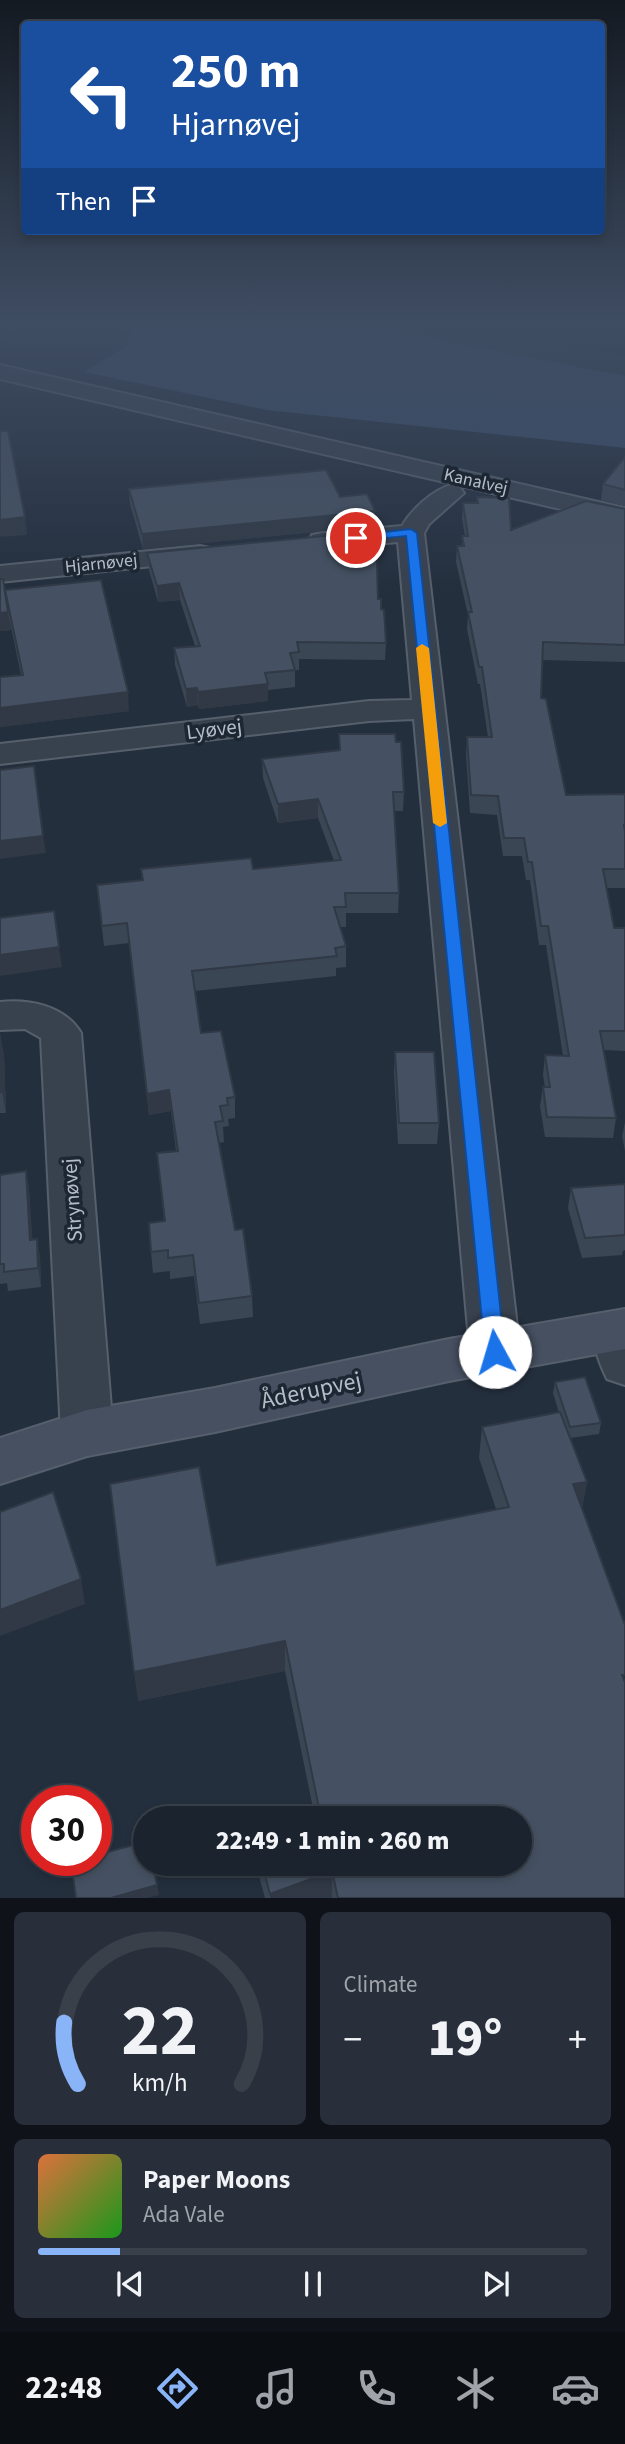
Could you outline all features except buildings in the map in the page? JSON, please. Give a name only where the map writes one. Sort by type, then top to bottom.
[{"type":"street","name":"Kanalvej","points":[[180,414],[625,516]]},
{"type":"street","points":[[451,493],[418,520],[411,533],[495,1352]]},
{"type":"street","points":[[302,544],[411,533]]},
{"type":"street","name":"Hjarnøvej","points":[[0,574],[219,552]]},
{"type":"street","name":"Lyøvej","points":[[0,754],[369,711],[428,709]]},
{"type":"street","name":"Strynøvej","points":[[0,1016],[18,1013],[44,1020],[61,1033],[87,1433]]},
{"type":"street","name":"Åderupvej","points":[[0,1461],[87,1433],[215,1410],[495,1352],[622,1341]]},
{"type":"water","points":[[301,414],[625,414],[625,448]]},
{"type":"slow traffic","points":[[422,648],[440,823]]},
{"type":"route","points":[[356,538],[411,533],[495,1352]]}]
